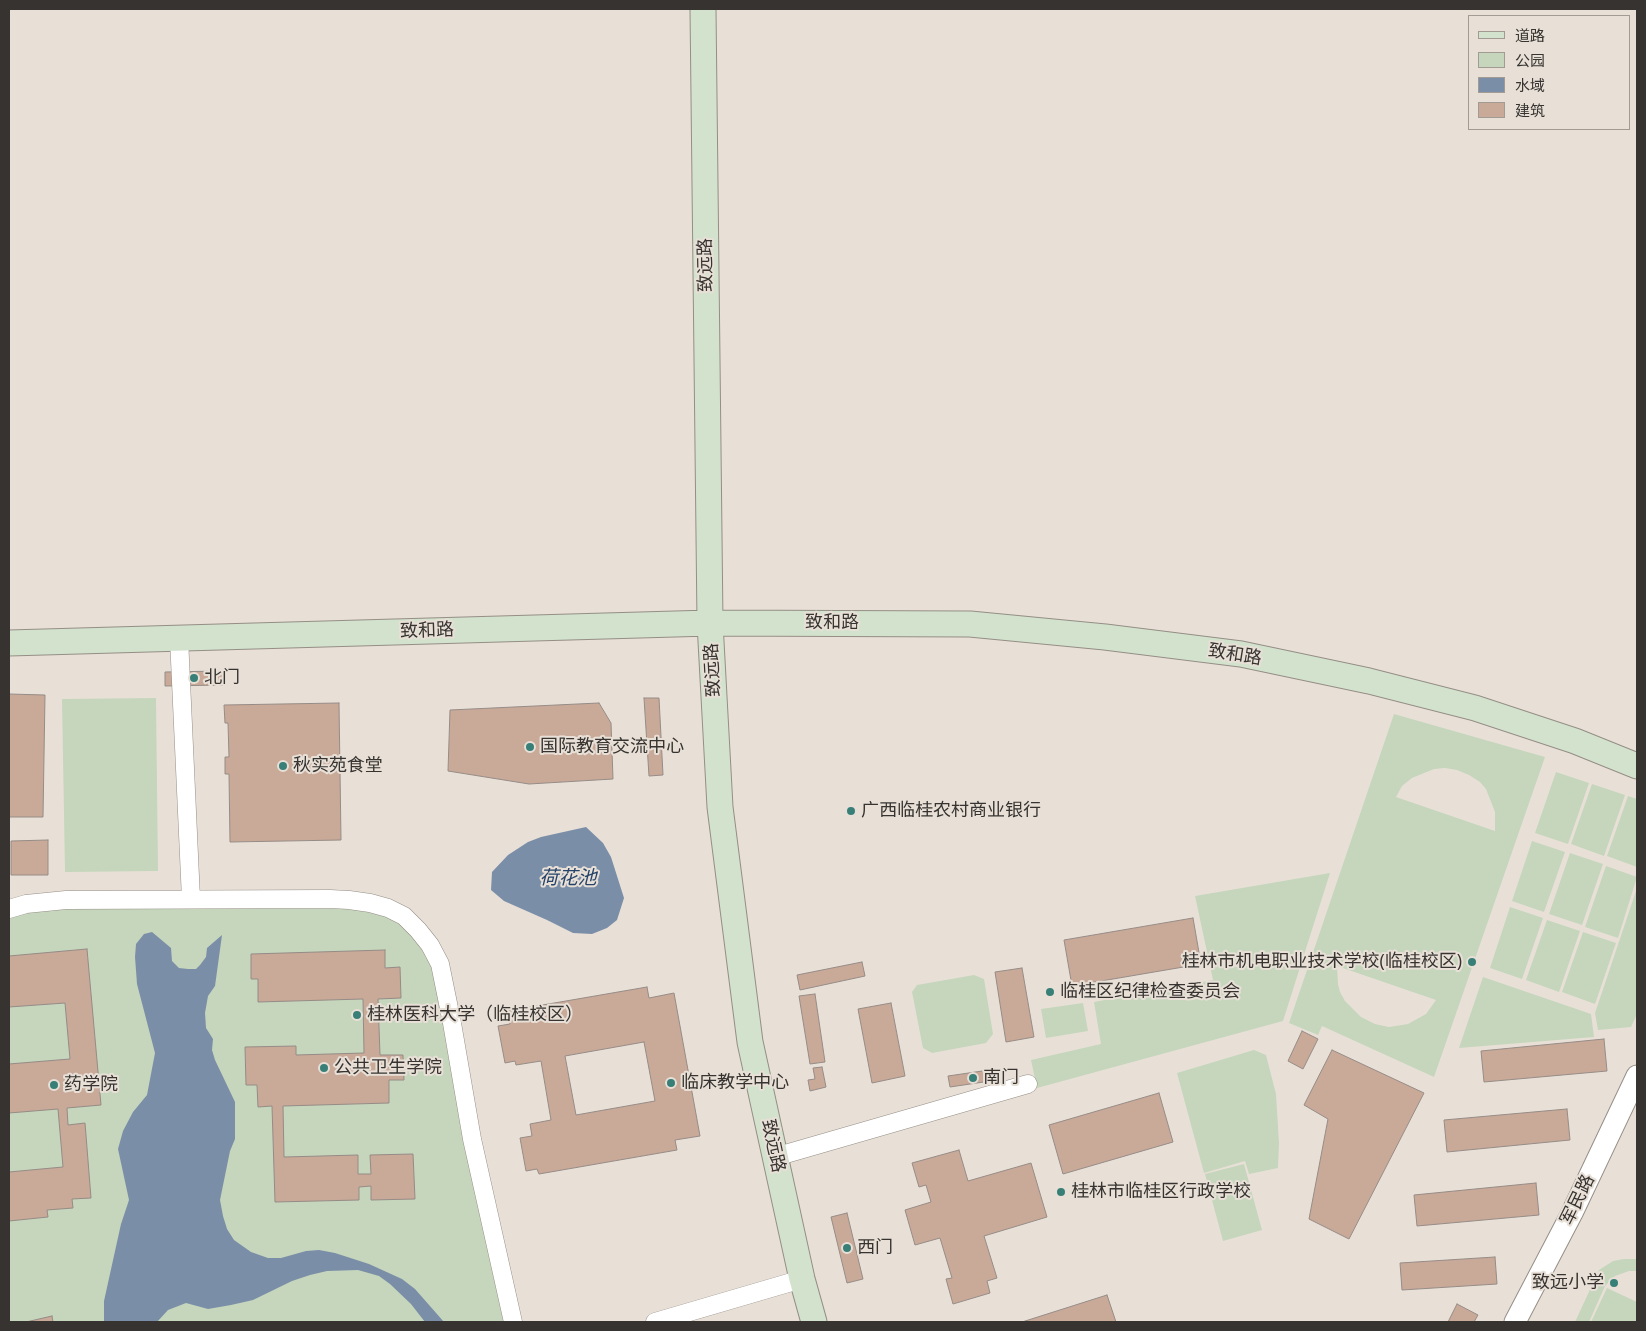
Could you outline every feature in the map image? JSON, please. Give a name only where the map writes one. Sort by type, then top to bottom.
[{"type":"main road","name":"致远路","points":[[703,9],[710,623],[720,807],[750,1042],[802,1279],[814,1322]]},
{"type":"main road","name":"致和路","points":[[9,643],[710,623],[970,624],[1105,637],[1241,654],[1369,681],[1475,708],[1575,741],[1637,766]]},
{"type":"street","points":[[179,638],[191,899]]},
{"type":"street","points":[[9,909],[46,901],[191,899],[350,900],[388,908],[404,916],[430,945],[440,964],[454,1031],[472,1138],[513,1322]]},
{"type":"street","name":"军民路","points":[[1515,1322],[1572,1213],[1637,1076]]},
{"type":"street","points":[[776,1157],[1028,1084]]},
{"type":"street","name":"军民路","points":[[1526,1322],[1637,1100]]},
{"type":"street","points":[[655,1322],[802,1279]]},
{"type":"green space","points":[[156,698],[158,871],[65,872],[62,699]]},
{"type":"green space","points":[[1394,714],[1545,757],[1434,1077],[1322,1026],[1318,1035],[1289,1023]],"holes":[[[1445,768],[1469,775],[1480,782],[1486,789],[1495,812],[1495,831],[1396,797],[1402,786],[1412,778],[1434,769]],[[1337,966],[1436,1000],[1426,1014],[1408,1024],[1389,1027],[1375,1024],[1361,1017],[1345,1001],[1338,984]]]},
{"type":"green space","points":[[1556,772],[1589,783],[1568,844],[1535,833]]},
{"type":"green space","points":[[1592,784],[1625,795],[1604,856],[1571,844]]},
{"type":"green space","points":[[1628,796],[1637,799],[1637,867],[1607,856]]},
{"type":"green space","points":[[1532,841],[1565,852],[1544,912],[1512,901]]},
{"type":"green space","points":[[1570,853],[1603,864],[1582,925],[1549,914]]},
{"type":"green space","points":[[1606,866],[1637,877],[1618,938],[1585,927]]},
{"type":"green space","points":[[1330,873],[1283,1021],[1037,1088],[1031,1060],[1101,1044],[1094,1002],[1213,980],[1195,896]]},
{"type":"green space","points":[[1637,888],[1637,1014],[1631,1027],[1598,1030],[1595,1013]]},
{"type":"green space","points":[[26,904],[388,908],[430,945],[513,1322],[9,1322],[9,909]]},
{"type":"green space","points":[[1510,907],[1543,918],[1522,979],[1490,968]]},
{"type":"green space","points":[[1547,920],[1580,931],[1559,992],[1526,980]]},
{"type":"green space","points":[[1583,932],[1616,943],[1595,1004],[1562,992]]},
{"type":"green space","points":[[974,975],[984,979],[993,1034],[986,1043],[932,1053],[923,1048],[912,992],[917,985]]},
{"type":"green space","points":[[1483,977],[1591,1014],[1594,1037],[1459,1048]]},
{"type":"green space","points":[[1083,1003],[1088,1031],[1046,1038],[1041,1009]]},
{"type":"green space","points":[[1254,1050],[1266,1055],[1276,1094],[1279,1143],[1278,1168],[1249,1174],[1245,1161],[1204,1173],[1177,1073]]},
{"type":"green space","points":[[1244,1164],[1262,1230],[1223,1241],[1205,1174]]},
{"type":"green space","points":[[1637,1259],[1637,1271],[1629,1271],[1615,1276],[1605,1286],[1589,1322],[1575,1322],[1599,1270],[1613,1261]]},
{"type":"green space","points":[[1607,1288],[1637,1302],[1637,1322],[1591,1322]]},
{"type":"water","name":"荷花池","points":[[586,827],[603,843],[611,857],[624,898],[617,920],[607,928],[592,934],[573,933],[504,901],[491,890],[492,872],[508,855],[528,842],[541,837]]},
{"type":"water","points":[[152,932],[171,948],[172,961],[179,968],[188,969],[196,969],[200,965],[206,957],[207,948],[222,935],[215,986],[208,996],[205,1013],[206,1028],[213,1039],[212,1050],[215,1060],[235,1102],[235,1139],[230,1151],[220,1200],[227,1229],[234,1240],[251,1252],[268,1258],[281,1258],[306,1251],[319,1250],[369,1264],[402,1279],[415,1289],[444,1322],[425,1322],[411,1304],[390,1284],[379,1276],[358,1270],[327,1271],[310,1275],[292,1281],[253,1300],[231,1305],[208,1309],[186,1303],[168,1310],[157,1322],[104,1322],[104,1301],[121,1224],[129,1200],[118,1149],[123,1131],[133,1112],[147,1095],[155,1053],[137,984],[135,957],[136,944],[144,934]]},
{"type":"building","name":"北门","points":[[222,671],[223,685],[165,686],[165,672]]},
{"type":"building","points":[[9,694],[45,695],[43,817],[9,817]]},
{"type":"building","points":[[644,698],[659,698],[663,775],[649,776]]},
{"type":"building","name":"秋实苑食堂","points":[[339,703],[341,840],[230,842],[229,774],[225,774],[225,757],[229,757],[228,723],[225,723],[224,705]]},
{"type":"building","name":"国际教育交流中心","points":[[599,703],[611,723],[613,779],[529,784],[448,771],[450,710]]},
{"type":"building","points":[[48,840],[48,875],[11,875],[11,841]]},
{"type":"building","points":[[1193,918],[1201,964],[1072,986],[1064,940]]},
{"type":"building","name":"药学院","points":[[87,949],[101,1105],[67,1108],[68,1125],[85,1123],[91,1198],[72,1199],[73,1208],[47,1210],[48,1217],[9,1221],[9,1172],[63,1167],[58,1109],[9,1113],[9,1064],[70,1059],[65,1003],[9,1007],[9,956]]},
{"type":"building","name":"公共卫生学院","points":[[385,950],[385,968],[400,967],[401,998],[378,999],[380,1055],[403,1055],[404,1080],[389,1080],[389,1103],[283,1106],[284,1157],[358,1155],[358,1174],[371,1174],[370,1155],[413,1154],[415,1199],[371,1200],[371,1186],[359,1187],[359,1200],[275,1202],[272,1106],[258,1107],[257,1085],[246,1085],[245,1047],[296,1046],[296,1055],[364,1053],[363,999],[258,1002],[258,979],[251,979],[251,954]]},
{"type":"building","points":[[862,962],[865,976],[800,990],[797,975]]},
{"type":"building","points":[[1022,968],[1034,1037],[1006,1042],[995,972]]},
{"type":"building","name":"临床教学中心","points":[[647,987],[649,998],[674,993],[700,1136],[675,1140],[677,1150],[539,1174],[537,1169],[526,1171],[520,1138],[532,1136],[530,1124],[551,1120],[541,1061],[516,1065],[515,1061],[505,1063],[498,1026],[510,1024],[508,1011]],"holes":[[[644,1042],[655,1101],[576,1115],[565,1056]]]},
{"type":"building","points":[[815,994],[825,1062],[810,1064],[799,996]]},
{"type":"building","points":[[891,1003],[905,1076],[872,1083],[858,1009]]},
{"type":"building","points":[[1302,1031],[1318,1039],[1303,1069],[1288,1061]]},
{"type":"building","points":[[1604,1039],[1607,1071],[1484,1082],[1481,1051]]},
{"type":"building","points":[[1332,1050],[1424,1093],[1349,1239],[1309,1219],[1328,1119],[1304,1105]]},
{"type":"building","points":[[822,1067],[826,1087],[810,1091],[808,1080],[815,1079],[813,1068]]},
{"type":"building","name":"南门","points":[[996,1069],[997,1080],[950,1087],[948,1076]]},
{"type":"building","points":[[1159,1093],[1173,1142],[1063,1174],[1049,1125]]},
{"type":"building","points":[[1567,1109],[1570,1140],[1447,1152],[1444,1120]]},
{"type":"building","points":[[959,1150],[968,1181],[1031,1163],[1047,1217],[984,1236],[997,1278],[987,1281],[990,1293],[953,1304],[946,1279],[952,1278],[940,1238],[915,1245],[905,1210],[931,1202],[926,1185],[919,1187],[912,1163]]},
{"type":"building","points":[[1536,1183],[1539,1215],[1417,1226],[1414,1195]]},
{"type":"building","name":"西门","points":[[847,1213],[863,1279],[847,1283],[831,1217]]},
{"type":"building","points":[[1495,1257],[1497,1284],[1402,1290],[1400,1263]]},
{"type":"building","points":[[1107,1295],[1116,1322],[1022,1322]]},
{"type":"building","points":[[1457,1304],[1478,1315],[1474,1322],[1448,1322]]},
{"type":"building","points":[[52,1316],[53,1322],[26,1322]]},
{"type":"place","name":"北门","points":[[194,678]]},
{"type":"place","name":"国际教育交流中心","points":[[530,747]]},
{"type":"place","name":"秋实苑食堂","points":[[283,766]]},
{"type":"place","name":"广西临桂农村商业银行","points":[[851,811]]},
{"type":"place","name":"桂林市机电职业技术学校(临桂校区)","points":[[1472,962]]},
{"type":"place","name":"临桂区纪律检查委员会","points":[[1050,992]]},
{"type":"place","name":"桂林医科大学（临桂校区）","points":[[357,1015]]},
{"type":"place","name":"公共卫生学院","points":[[324,1068]]},
{"type":"place","name":"南门","points":[[973,1078]]},
{"type":"place","name":"临床教学中心","points":[[671,1083]]},
{"type":"place","name":"药学院","points":[[54,1085]]},
{"type":"place","name":"桂林市临桂区行政学校","points":[[1061,1192]]},
{"type":"place","name":"西门","points":[[847,1248]]},
{"type":"place","name":"致远小学","points":[[1614,1283]]}]
